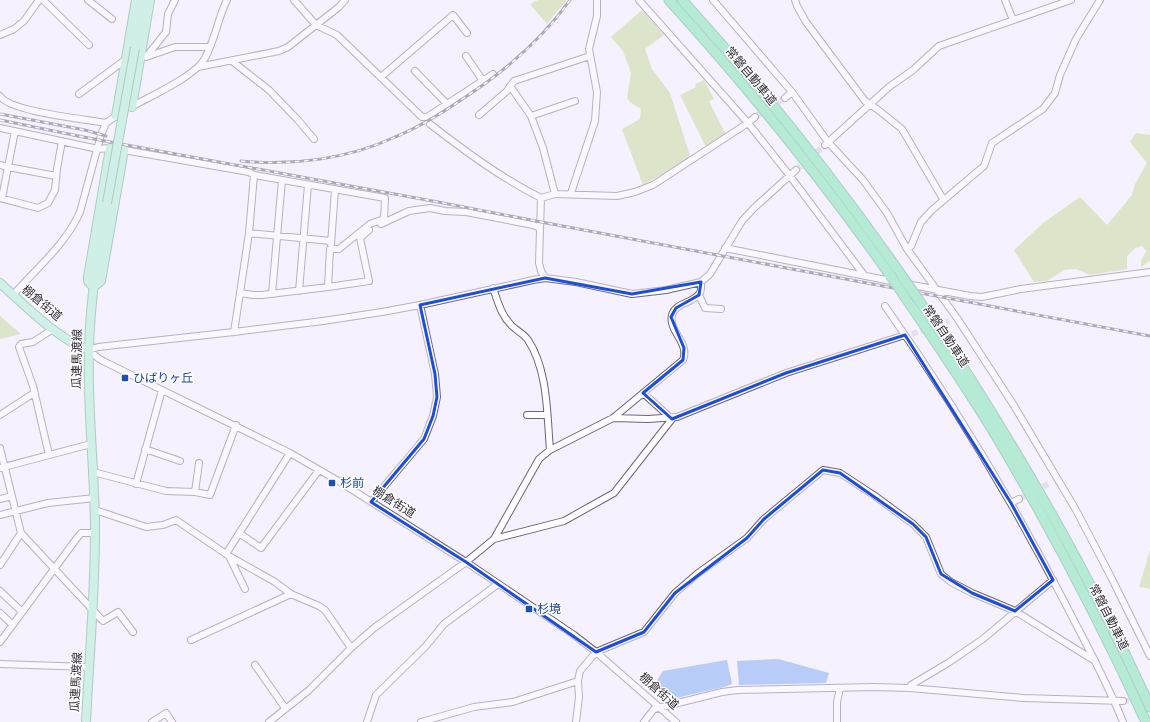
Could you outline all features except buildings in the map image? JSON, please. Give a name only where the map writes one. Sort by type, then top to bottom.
[{"type":"highway","name":"常磐自動車道","points":[[669,0],[767,113],[848,217],[890,275],[966,389],[1035,502],[1095,614],[1146,722]]},
{"type":"highway","name":"常磐自動車道","points":[[682,0],[740,66],[810,152],[902,276],[958,358],[1043,498],[1104,610],[1150,707]]},
{"type":"main road","points":[[116,116],[136,0]]},
{"type":"main road","name":"瓜連馬渡線","points":[[86,722],[95,534],[89,350],[93,287],[144,0]]},
{"type":"main road","points":[[132,107],[143,59],[150,0]]},
{"type":"main road","points":[[110,148],[88,277],[88,281],[93,287],[101,281],[124,150]]},
{"type":"main road","name":"棚倉街道","points":[[0,284],[53,329],[73,343],[89,350]]},
{"type":"street","points":[[0,35],[24,21],[39,0]]},
{"type":"street","points":[[43,0],[89,45]]},
{"type":"street","points":[[88,0],[112,19]]},
{"type":"street","points":[[143,59],[166,32],[168,14],[175,0]]},
{"type":"street","points":[[13,295],[56,248],[75,223],[80,212],[101,134],[106,123],[181,79],[198,67],[205,58],[227,0]]},
{"type":"street","points":[[294,0],[316,25],[337,35],[422,117],[427,117],[492,74]]},
{"type":"street","points":[[198,67],[279,51],[288,47],[339,7],[345,0]]},
{"type":"street","points":[[571,193],[595,121],[597,92],[589,49],[597,16],[597,0]]},
{"type":"street","points":[[639,0],[748,124],[790,176],[864,275]]},
{"type":"street","points":[[713,0],[792,92],[826,144],[863,180],[887,213],[907,249],[957,318],[1013,404],[1092,539],[1150,656]]},
{"type":"street","points":[[795,0],[806,22],[865,101],[902,128],[943,199]]},
{"type":"street","points":[[1006,0],[1013,20]]},
{"type":"street","points":[[826,144],[889,87],[913,70],[939,46],[1071,0]]},
{"type":"street","points":[[907,249],[911,246],[921,222],[943,199],[984,166],[992,143],[1043,109],[1056,93],[1060,75],[1067,57],[1076,39],[1100,0]]},
{"type":"street","points":[[381,77],[453,15],[467,33]]},
{"type":"street","points":[[143,59],[175,47],[210,46]]},
{"type":"street","points":[[466,56],[483,81]]},
{"type":"street","points":[[479,115],[507,91],[514,81],[590,56]]},
{"type":"street","points":[[79,94],[125,60]]},
{"type":"street","points":[[232,61],[269,90],[314,139]]},
{"type":"street","points":[[415,71],[447,104]]},
{"type":"street","points":[[510,86],[531,116],[543,148],[555,194]]},
{"type":"street","points":[[785,98],[792,92]]},
{"type":"street","points":[[0,96],[9,103],[38,111],[63,117],[106,123]]},
{"type":"street","points":[[531,116],[575,101]]},
{"type":"street","points":[[430,124],[473,158],[514,184],[541,198],[555,194],[571,193],[618,196],[635,192],[653,185],[748,124],[755,117]]},
{"type":"street","points":[[0,128],[62,140],[98,149],[110,148],[124,150],[385,198],[384,219],[370,224],[339,249],[330,249]]},
{"type":"street","points":[[15,130],[1,198],[38,208],[48,203],[55,190],[62,140]]},
{"type":"street","points":[[0,165],[56,176]]},
{"type":"street","points":[[89,350],[98,347],[323,321],[420,305],[519,282],[545,278],[576,282],[632,294],[666,290],[701,282],[710,274],[742,221],[754,208],[796,170]]},
{"type":"street","points":[[234,332],[249,233],[254,175]]},
{"type":"street","points":[[272,294],[282,180]]},
{"type":"street","points":[[299,291],[308,185]]},
{"type":"street","points":[[328,287],[335,190]]},
{"type":"street","points":[[541,198],[539,263],[545,278]]},
{"type":"street","points":[[240,293],[253,295],[272,294],[369,281],[360,238],[371,228],[409,212],[436,208],[445,211],[466,212],[533,225],[540,228]]},
{"type":"street","points":[[249,233],[331,241]]},
{"type":"street","points":[[725,248],[937,290],[982,297],[1021,289],[1150,272]]},
{"type":"street","points":[[269,722],[308,691],[351,648],[374,628],[466,562],[494,539],[539,459],[550,450],[613,418],[683,360],[685,355],[684,348],[672,323],[672,317],[676,308],[699,295],[701,290],[701,282]]},
{"type":"street","points":[[493,288],[501,312],[511,325],[527,339],[533,350],[544,381],[550,450]]},
{"type":"street","points":[[699,295],[705,308],[721,309]]},
{"type":"street","points":[[372,502],[424,439],[433,416],[437,397],[435,374],[420,305]]},
{"type":"street","points":[[885,306],[908,335],[1011,503],[1095,661],[1123,722]]},
{"type":"street","points":[[949,321],[957,318]]},
{"type":"street","points":[[49,455],[34,393],[19,346],[21,344],[33,342],[53,329]]},
{"type":"street","points":[[613,418],[672,419],[786,373],[908,335]]},
{"type":"street","name":"棚倉街道","points":[[89,350],[103,362],[236,425],[290,453],[372,502],[466,562],[574,636],[596,652],[676,722]]},
{"type":"street","points":[[136,484],[162,390]]},
{"type":"street","points":[[643,392],[672,419]]},
{"type":"street","points":[[0,415],[34,393]]},
{"type":"street","points":[[527,415],[547,415]]},
{"type":"street","points":[[494,539],[564,521],[614,493],[672,419]]},
{"type":"street","points":[[93,472],[166,492],[195,492],[210,495],[236,425]]},
{"type":"street","points":[[2,467],[91,444]]},
{"type":"street","points":[[0,448],[2,467],[12,496],[21,534],[103,620],[118,612],[133,632]]},
{"type":"street","points":[[145,449],[180,461]]},
{"type":"street","points":[[227,555],[239,533],[290,453]]},
{"type":"street","points":[[195,492],[199,463]]},
{"type":"street","points":[[239,533],[261,548],[319,470]]},
{"type":"street","points":[[576,722],[579,696],[578,681],[580,671],[596,652],[644,632],[675,593],[697,574],[747,538],[764,519],[823,470],[840,473],[913,524],[926,537],[941,574],[951,582],[972,593],[1015,611],[1095,661]]},
{"type":"street","points":[[1050,483],[1057,480]]},
{"type":"street","points":[[0,499],[12,496]]},
{"type":"street","points":[[0,515],[48,503],[95,498]]},
{"type":"street","points":[[1011,503],[1019,499]]},
{"type":"street","points":[[95,510],[146,527],[163,525],[176,520],[227,555],[275,582],[290,594],[325,610],[351,648]]},
{"type":"street","points":[[0,642],[12,624],[82,533],[90,532],[95,534]]},
{"type":"street","points":[[0,565],[21,534]]},
{"type":"street","points":[[227,555],[245,589]]},
{"type":"street","points":[[910,688],[911,685],[948,663],[983,639],[1053,580]]},
{"type":"street","points":[[367,722],[376,695],[426,646],[444,624],[498,584]]},
{"type":"street","points":[[0,591],[22,612]]},
{"type":"street","points":[[192,640],[290,594]]},
{"type":"street","points":[[0,613],[12,624]]},
{"type":"street","points":[[0,664],[89,667]]},
{"type":"street","points":[[255,665],[285,708]]},
{"type":"street","points":[[421,722],[474,707],[513,702],[578,681]]},
{"type":"street","points":[[837,722],[836,702],[840,688]]},
{"type":"street","points":[[644,722],[654,709],[722,692],[738,690],[910,688],[1023,698],[1115,702],[1123,701]]},
{"type":"street","points":[[152,722],[166,713],[172,722]]},
{"type":"highlighted area","points":[[545,278],[632,294],[701,282],[699,295],[676,308],[671,317],[684,348],[683,360],[643,393],[672,419],[786,373],[905,335],[1011,503],[1053,580],[1015,611],[972,593],[941,574],[926,537],[913,524],[840,473],[823,470],[764,519],[747,538],[675,593],[644,632],[596,652],[466,562],[371,502],[424,439],[433,416],[437,397],[435,374],[420,305]]},
{"type":"green space","points":[[538,0],[567,0],[547,24],[530,4]]},
{"type":"green space","points":[[642,10],[664,35],[645,49],[652,69],[670,93],[691,159],[643,185],[622,129],[640,119],[641,109],[630,102],[627,98],[631,73],[623,51],[611,37]]},
{"type":"green space","points":[[704,80],[714,99],[709,101],[727,137],[706,147],[680,95],[696,87],[695,84]]},
{"type":"green space","points":[[1136,133],[1150,135],[1150,261],[1141,267],[1141,261],[1146,251],[1142,246],[1135,248],[1127,256],[1127,269],[1090,275],[1076,269],[1064,270],[1047,281],[1034,282],[1014,250],[1043,223],[1080,197],[1107,225],[1132,195],[1135,184],[1147,163],[1130,142]]},
{"type":"green space","points":[[0,316],[21,334],[0,339]]},
{"type":"green space","points":[[1150,550],[1150,589],[1139,587]]},
{"type":"water","points":[[778,659],[829,673],[826,683],[739,685],[737,661]]},
{"type":"water","points":[[727,660],[732,684],[668,700],[659,697],[656,682],[663,671]]},
{"type":"tunnel","points":[[755,117],[785,98]]},
{"type":"tunnel","points":[[796,170],[825,145]]},
{"type":"tunnel","points":[[912,334],[949,321]]},
{"type":"tunnel","points":[[1019,499],[1050,483]]},
{"type":"tunnel","points":[[1123,701],[1138,700]]},
{"type":"railway","points":[[241,161],[300,161],[339,156],[377,145],[413,129],[456,104],[508,66],[535,42],[570,0]]},
{"type":"railway","points":[[0,114],[85,130],[106,136]]},
{"type":"railway","points":[[0,120],[83,137],[1150,336]]},
{"type":"place","name":"ひばりヶ丘","points":[[125,378]]},
{"type":"place","name":"杉前","points":[[332,483]]},
{"type":"place","name":"杉境","points":[[529,609]]}]
